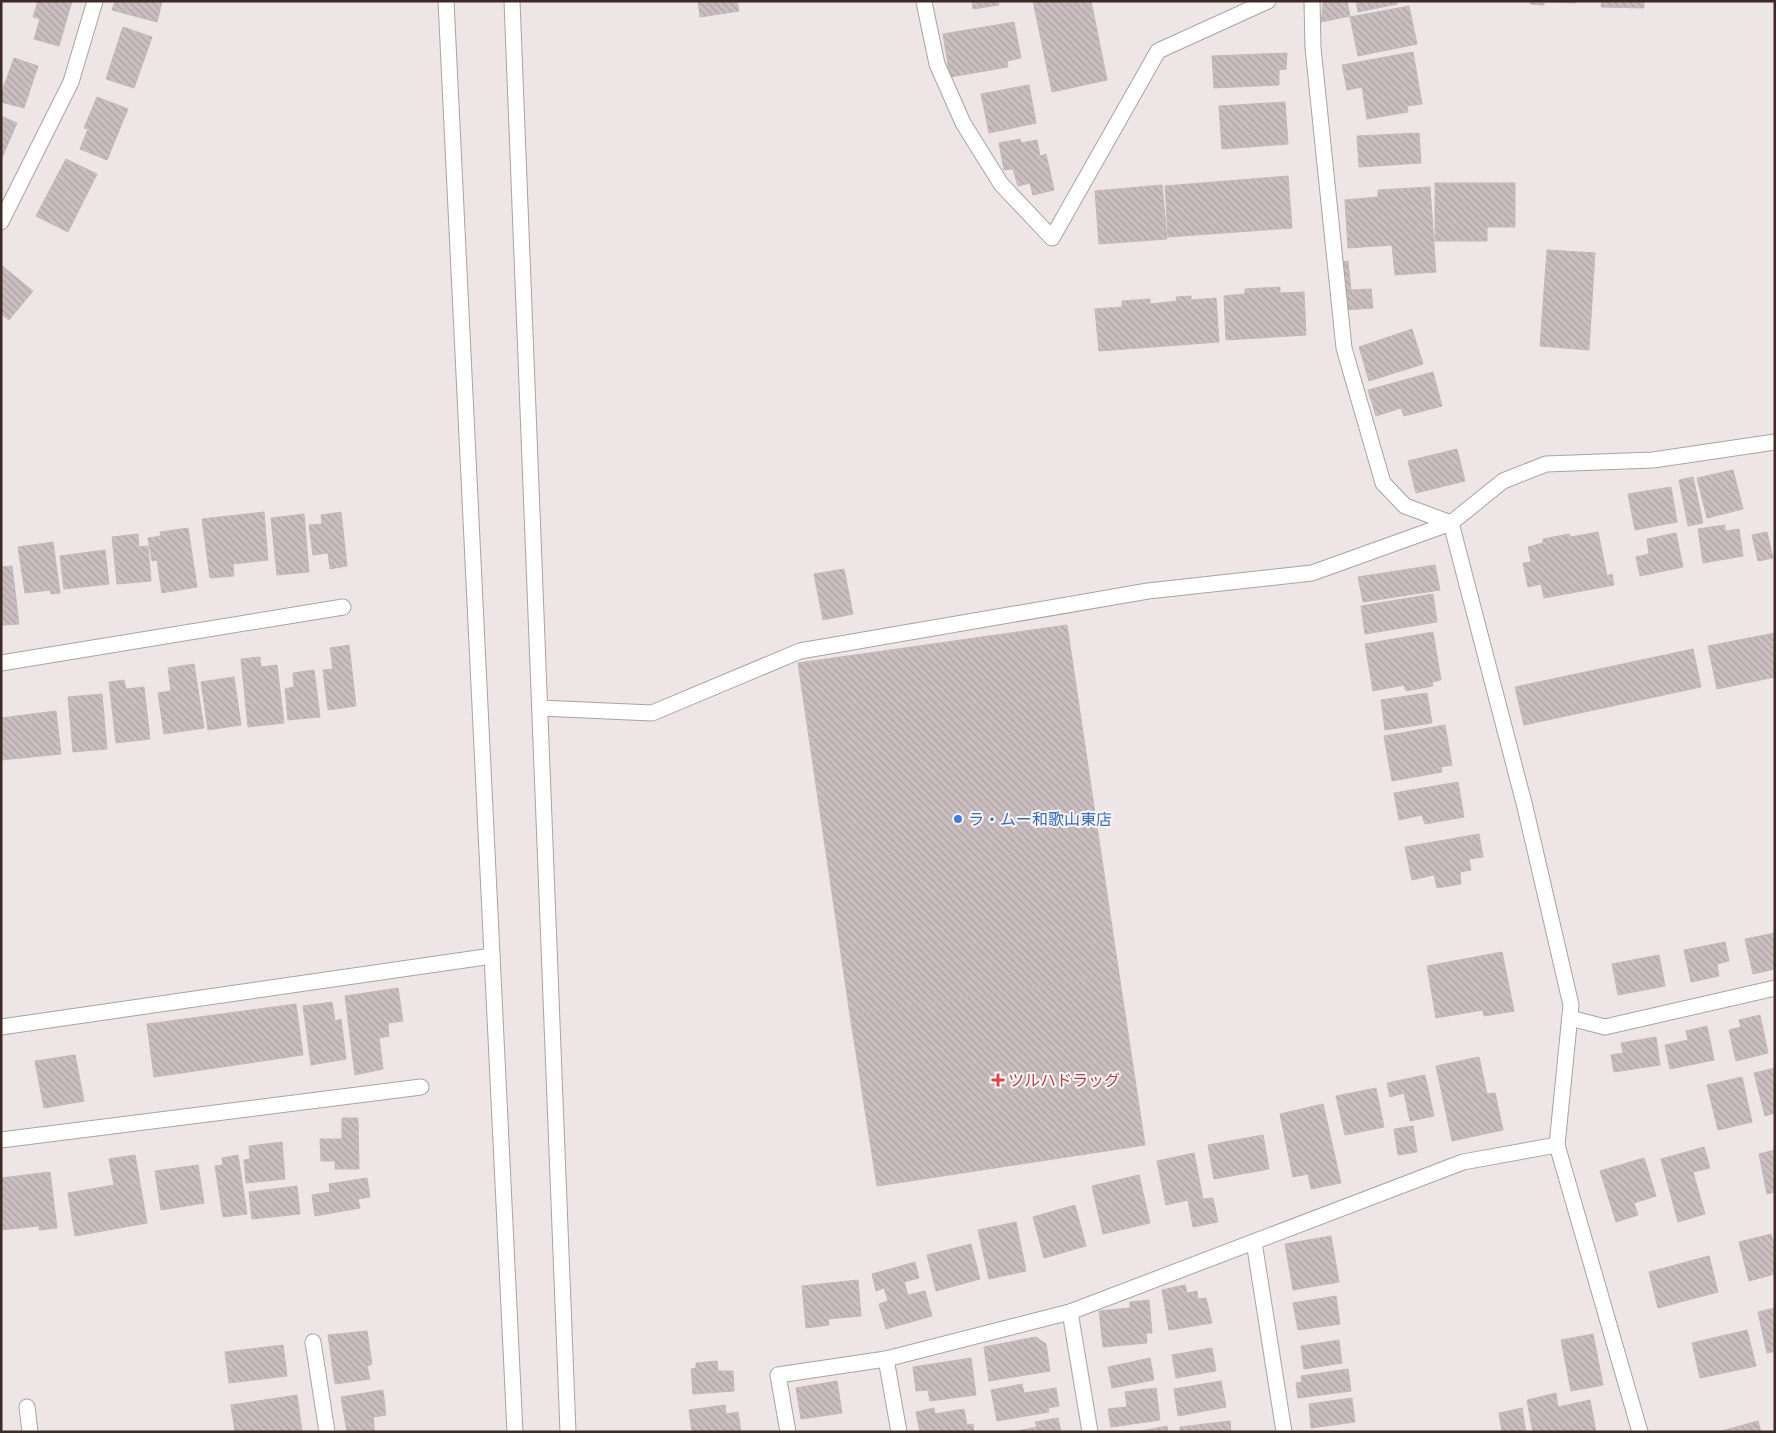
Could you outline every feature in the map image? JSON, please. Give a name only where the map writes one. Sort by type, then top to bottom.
[{"type":"street","points":[[1,222],[71,82],[96,1]]},
{"type":"street","points":[[446,1],[515,1432]]},
{"type":"street","points":[[512,1],[568,1432]]},
{"type":"street","points":[[924,2],[937,64],[963,124],[1001,184],[1052,238],[1158,51],[1268,1]]},
{"type":"street","points":[[1312,1],[1313,48],[1344,348],[1382,483],[1405,506],[1451,523]]},
{"type":"street","points":[[540,708],[652,713],[800,650],[1148,591],[1312,573],[1451,523],[1503,481],[1546,464],[1653,460],[1775,442]]},
{"type":"street","points":[[1451,523],[1525,808],[1571,1005],[1557,1145],[1640,1432]]},
{"type":"street","points":[[1,663],[343,607]]},
{"type":"street","points":[[1,1027],[492,956]]},
{"type":"street","points":[[1570,1018],[1605,1027],[1775,988]]},
{"type":"street","points":[[1,1140],[421,1087]]},
{"type":"street","points":[[788,1432],[778,1375],[886,1359],[1070,1312],[1463,1162],[1557,1145]]},
{"type":"street","points":[[1254,1242],[1284,1432]]},
{"type":"street","points":[[1070,1312],[1090,1432]]},
{"type":"street","points":[[313,1342],[327,1432]]},
{"type":"street","points":[[886,1359],[899,1432]]},
{"type":"street","points":[[27,1407],[30,1432]]},
{"type":"building","points":[[38,1],[72,1],[59,46],[34,39],[40,19],[33,17]]},
{"type":"building","points":[[115,1],[162,1],[157,22],[112,10]]},
{"type":"building","points":[[698,1],[737,1],[739,11],[700,17]]},
{"type":"building","points":[[972,1],[998,1],[999,5],[973,9]]},
{"type":"building","points":[[1033,1],[1091,1],[1107,80],[1052,92]]},
{"type":"building","points":[[1347,1],[1350,16],[1321,22],[1323,3]]},
{"type":"building","points":[[1356,1],[1397,1],[1397,4],[1358,12]]},
{"type":"building","points":[[1530,1],[1576,1],[1576,3],[1544,2],[1544,5],[1530,4]]},
{"type":"building","points":[[1602,1],[1644,1],[1644,8],[1601,7]]},
{"type":"building","points":[[1409,6],[1417,44],[1358,56],[1350,17]]},
{"type":"building","points":[[1014,22],[1021,58],[1007,61],[1008,67],[950,77],[943,34]]},
{"type":"building","points":[[123,27],[152,37],[134,88],[106,79]]},
{"type":"building","points":[[1413,52],[1422,104],[1407,106],[1408,112],[1367,119],[1362,87],[1347,90],[1342,65]]},
{"type":"building","points":[[1287,53],[1286,69],[1279,70],[1279,85],[1214,88],[1212,56]]},
{"type":"building","points":[[14,58],[38,66],[24,108],[1,102],[1,94]]},
{"type":"building","points":[[1029,85],[1036,123],[989,133],[981,94]]},
{"type":"building","points":[[97,97],[128,109],[107,160],[80,149],[88,129],[84,128]]},
{"type":"building","points":[[1285,102],[1288,144],[1222,149],[1219,106]]},
{"type":"building","points":[[1,116],[17,123],[1,160]]},
{"type":"building","points":[[1419,133],[1421,163],[1359,167],[1357,136]]},
{"type":"building","points":[[1020,139],[1021,143],[1037,140],[1040,156],[1046,154],[1054,190],[1033,195],[1030,183],[1018,186],[1013,169],[1004,170],[999,143]]},
{"type":"building","points":[[66,159],[97,174],[68,232],[36,216]]},
{"type":"building","points":[[1288,176],[1292,228],[1168,237],[1165,186]]},
{"type":"building","points":[[1435,183],[1515,183],[1515,227],[1487,227],[1487,241],[1435,241]]},
{"type":"building","points":[[1162,185],[1167,239],[1099,244],[1095,191]]},
{"type":"building","points":[[1430,187],[1436,272],[1395,275],[1392,245],[1348,248],[1345,200],[1378,197],[1378,190]]},
{"type":"building","points":[[1547,250],[1595,253],[1589,350],[1540,346]]},
{"type":"building","points":[[1348,261],[1351,290],[1371,289],[1373,308],[1345,310],[1341,262]]},
{"type":"building","points":[[1,265],[33,291],[9,320],[1,314]]},
{"type":"building","points":[[1280,287],[1280,293],[1304,292],[1306,335],[1226,340],[1224,296],[1245,294],[1245,289]]},
{"type":"building","points":[[1191,296],[1191,300],[1216,298],[1219,342],[1099,351],[1095,309],[1122,307],[1122,301],[1150,299],[1150,304],[1177,301],[1176,297]]},
{"type":"building","points":[[1412,329],[1423,364],[1369,381],[1359,347]]},
{"type":"building","points":[[1433,372],[1442,406],[1404,416],[1401,408],[1376,416],[1368,390]]},
{"type":"building","points":[[1457,449],[1465,481],[1416,493],[1408,461]]},
{"type":"building","points":[[1733,470],[1743,509],[1707,518],[1697,478]]},
{"type":"building","points":[[1693,477],[1703,523],[1688,526],[1679,480]]},
{"type":"building","points":[[1671,487],[1677,522],[1635,530],[1628,494]]},
{"type":"building","points":[[264,512],[268,560],[233,564],[234,576],[210,578],[202,519]]},
{"type":"building","points":[[341,512],[347,566],[330,569],[328,553],[313,555],[309,525],[322,524],[321,515]]},
{"type":"building","points":[[304,514],[309,572],[277,575],[271,518]]},
{"type":"building","points":[[1725,525],[1725,531],[1739,529],[1743,556],[1703,563],[1698,529]]},
{"type":"building","points":[[188,528],[197,587],[162,593],[157,560],[152,561],[148,538],[161,536],[160,532]]},
{"type":"building","points":[[1598,532],[1607,576],[1612,574],[1614,585],[1544,598],[1541,584],[1528,587],[1523,563],[1531,562],[1528,547],[1543,543],[1543,539],[1569,534],[1571,537]]},
{"type":"building","points":[[1767,532],[1773,558],[1758,561],[1752,535]]},
{"type":"building","points":[[1676,533],[1683,567],[1640,576],[1636,557],[1649,554],[1647,539]]},
{"type":"building","points":[[138,534],[139,547],[148,546],[151,581],[117,584],[112,537]]},
{"type":"building","points":[[53,542],[60,593],[51,594],[50,590],[25,593],[18,547]]},
{"type":"building","points":[[105,550],[109,584],[64,589],[60,556]]},
{"type":"building","points":[[1435,565],[1440,590],[1363,602],[1358,577]]},
{"type":"building","points":[[12,566],[19,624],[2,625],[1,567]]},
{"type":"building","points":[[844,569],[853,614],[823,620],[814,574]]},
{"type":"building","points":[[1433,594],[1437,622],[1365,634],[1361,606]]},
{"type":"building","name":"ラ・ムー和歌山東店","points":[[1067,625],[1119,974],[850,1015],[798,663]]},
{"type":"building","points":[[1433,632],[1441,680],[1432,682],[1433,686],[1406,691],[1404,685],[1373,691],[1365,644]]},
{"type":"building","points":[[1775,633],[1775,677],[1717,689],[1708,646]]},
{"type":"building","points":[[349,645],[356,706],[328,710],[323,670],[333,669],[330,648]]},
{"type":"building","points":[[1693,649],[1701,687],[1524,725],[1515,687]]},
{"type":"building","points":[[260,657],[261,667],[277,665],[284,723],[248,727],[241,659]]},
{"type":"building","points":[[194,664],[204,728],[164,734],[158,693],[171,691],[168,668]]},
{"type":"building","points":[[314,670],[320,717],[288,720],[285,689],[294,687],[293,673]]},
{"type":"building","points":[[234,677],[241,725],[208,730],[201,682]]},
{"type":"building","points":[[124,680],[126,689],[144,687],[150,739],[116,743],[109,682]]},
{"type":"building","points":[[1427,693],[1432,723],[1385,730],[1381,700]]},
{"type":"building","points":[[102,694],[107,749],[73,752],[68,697]]},
{"type":"building","points":[[56,711],[61,754],[1,760],[1,718]]},
{"type":"building","points":[[1445,725],[1452,765],[1441,767],[1442,772],[1392,781],[1384,736]]},
{"type":"building","points":[[1458,782],[1464,817],[1425,824],[1422,815],[1399,820],[1394,793]]},
{"type":"building","points":[[1479,834],[1483,857],[1469,859],[1471,870],[1460,872],[1461,884],[1437,888],[1434,875],[1412,880],[1405,847]]},
{"type":"building","points":[[1775,933],[1775,969],[1753,974],[1745,939]]},
{"type":"building","points":[[1725,942],[1729,961],[1717,964],[1719,976],[1691,982],[1684,950]]},
{"type":"building","points":[[1502,952],[1514,1011],[1484,1016],[1483,1010],[1436,1018],[1427,966]]},
{"type":"building","points":[[1659,955],[1665,986],[1618,995],[1612,964]]},
{"type":"building","name":"ツルハドラッグ","points":[[1119,974],[1145,1145],[877,1186],[850,1015]]},
{"type":"building","points":[[398,988],[403,1021],[388,1023],[389,1036],[379,1038],[383,1069],[355,1075],[345,996]]},
{"type":"building","points":[[332,1002],[335,1021],[341,1019],[346,1059],[311,1065],[303,1006]]},
{"type":"building","points":[[296,1004],[303,1055],[154,1077],[147,1024]]},
{"type":"building","points":[[1760,1015],[1768,1053],[1736,1061],[1729,1030],[1741,1027],[1739,1020]]},
{"type":"building","points":[[1707,1026],[1714,1060],[1670,1069],[1665,1045],[1688,1040],[1686,1031]]},
{"type":"building","points":[[1656,1037],[1660,1065],[1614,1072],[1611,1055],[1623,1053],[1621,1043]]},
{"type":"building","points":[[75,1055],[84,1101],[44,1108],[35,1061]]},
{"type":"building","points":[[1479,1057],[1487,1094],[1495,1093],[1503,1130],[1452,1141],[1436,1066]]},
{"type":"building","points":[[1775,1068],[1775,1113],[1765,1116],[1754,1073]]},
{"type":"building","points":[[1425,1075],[1434,1116],[1410,1121],[1404,1093],[1390,1097],[1387,1083]]},
{"type":"building","points":[[1742,1077],[1752,1122],[1718,1130],[1707,1085]]},
{"type":"building","points":[[1376,1088],[1384,1127],[1345,1135],[1336,1096]]},
{"type":"building","points":[[1323,1104],[1341,1183],[1311,1189],[1308,1174],[1293,1177],[1280,1114]]},
{"type":"building","points":[[342,1118],[358,1118],[359,1169],[335,1169],[335,1161],[321,1161],[320,1139],[342,1139]]},
{"type":"building","points":[[1413,1126],[1417,1152],[1398,1155],[1394,1129]]},
{"type":"building","points":[[1263,1135],[1269,1169],[1214,1179],[1208,1145]]},
{"type":"building","points":[[282,1142],[285,1179],[246,1183],[244,1160],[250,1159],[249,1146]]},
{"type":"building","points":[[1704,1147],[1710,1168],[1693,1172],[1705,1214],[1678,1222],[1661,1159]]},
{"type":"building","points":[[1775,1150],[1775,1192],[1767,1194],[1759,1154]]},
{"type":"building","points":[[1194,1153],[1203,1199],[1213,1198],[1218,1222],[1193,1227],[1188,1200],[1166,1205],[1157,1161]]},
{"type":"building","points":[[135,1155],[147,1223],[75,1236],[68,1193],[114,1185],[109,1159]]},
{"type":"building","points":[[238,1155],[247,1214],[223,1217],[215,1166],[223,1165],[222,1158]]},
{"type":"building","points":[[1644,1158],[1656,1196],[1634,1203],[1638,1215],[1616,1222],[1600,1171]]},
{"type":"building","points":[[198,1165],[204,1203],[161,1210],[155,1171]]},
{"type":"building","points":[[50,1172],[57,1228],[39,1230],[39,1226],[1,1230],[1,1178]]},
{"type":"building","points":[[1139,1175],[1150,1223],[1103,1234],[1092,1186]]},
{"type":"building","points":[[367,1178],[370,1197],[358,1199],[360,1208],[315,1216],[312,1195],[330,1192],[329,1184]]},
{"type":"building","points":[[297,1186],[300,1214],[252,1219],[249,1192]]},
{"type":"building","points":[[1075,1205],[1086,1246],[1044,1258],[1033,1217]]},
{"type":"building","points":[[1016,1222],[1026,1271],[989,1279],[978,1230]]},
{"type":"building","points":[[1771,1234],[1775,1247],[1775,1274],[1749,1281],[1739,1242]]},
{"type":"building","points":[[1331,1236],[1339,1282],[1293,1290],[1285,1244]]},
{"type":"building","points":[[971,1244],[980,1279],[936,1291],[927,1255]]},
{"type":"building","points":[[1709,1256],[1718,1292],[1658,1308],[1649,1272]]},
{"type":"building","points":[[915,1262],[919,1278],[904,1282],[908,1295],[925,1291],[932,1316],[886,1329],[879,1304],[888,1301],[884,1288],[876,1291],[872,1274]]},
{"type":"building","points":[[858,1280],[861,1316],[828,1319],[829,1325],[806,1328],[802,1286]]},
{"type":"building","points":[[1185,1285],[1187,1293],[1197,1291],[1198,1299],[1206,1298],[1212,1323],[1169,1330],[1162,1290]]},
{"type":"building","points":[[1336,1296],[1340,1324],[1298,1330],[1293,1303]]},
{"type":"building","points":[[1149,1300],[1152,1333],[1146,1333],[1147,1343],[1103,1347],[1099,1311],[1130,1308],[1130,1302]]},
{"type":"building","points":[[1775,1308],[1775,1351],[1767,1353],[1758,1312]]},
{"type":"building","points":[[1747,1330],[1756,1366],[1700,1378],[1692,1343]]},
{"type":"building","points":[[367,1331],[372,1364],[367,1366],[370,1379],[335,1384],[328,1335]]},
{"type":"building","points":[[1593,1334],[1603,1385],[1571,1391],[1561,1340]]},
{"type":"building","points":[[1036,1337],[1046,1344],[1050,1371],[989,1381],[984,1347]]},
{"type":"building","points":[[1339,1340],[1342,1363],[1304,1369],[1301,1346]]},
{"type":"building","points":[[283,1345],[287,1376],[229,1383],[225,1352]]},
{"type":"building","points":[[1212,1348],[1216,1371],[1176,1378],[1172,1355]]},
{"type":"building","points":[[971,1358],[976,1395],[930,1401],[928,1390],[916,1391],[913,1367]]},
{"type":"building","points":[[1150,1358],[1154,1380],[1112,1388],[1108,1367]]},
{"type":"building","points":[[717,1361],[718,1371],[733,1371],[734,1391],[693,1394],[691,1369],[696,1368],[696,1363]]},
{"type":"building","points":[[1348,1369],[1351,1391],[1298,1398],[1296,1383],[1302,1382],[1301,1376]]},
{"type":"building","points":[[837,1381],[842,1413],[801,1419],[796,1388]]},
{"type":"building","points":[[1221,1381],[1226,1407],[1178,1416],[1174,1389]]},
{"type":"building","points":[[1022,1384],[1024,1393],[1056,1388],[1059,1406],[1048,1408],[1049,1412],[997,1421],[991,1390]]},
{"type":"building","points":[[1156,1388],[1160,1420],[1111,1427],[1108,1409],[1127,1407],[1125,1392]]},
{"type":"building","points":[[383,1390],[386,1415],[373,1417],[375,1432],[347,1432],[341,1397]]},
{"type":"building","points":[[1556,1393],[1558,1407],[1590,1400],[1596,1432],[1533,1432],[1527,1400]]},
{"type":"building","points":[[297,1395],[302,1432],[235,1432],[231,1405]]},
{"type":"building","points":[[1352,1398],[1355,1422],[1311,1428],[1309,1404]]},
{"type":"building","points":[[725,1405],[726,1414],[738,1412],[741,1432],[692,1432],[689,1410]]},
{"type":"building","points":[[934,1408],[935,1414],[964,1409],[967,1425],[973,1424],[974,1432],[920,1432],[916,1412]]},
{"type":"building","points":[[1522,1408],[1526,1432],[1502,1432],[1499,1413]]},
{"type":"building","points":[[1058,1418],[1061,1432],[1012,1432],[1037,1427],[1035,1422]]},
{"type":"building","points":[[1230,1421],[1231,1432],[1180,1432],[1180,1427]]},
{"type":"building","points":[[1758,1421],[1761,1432],[1718,1432]]},
{"type":"building","points":[[1167,1426],[1168,1432],[1135,1432],[1152,1429]]},
{"type":"place","name":"ラ・ムー和歌山東店","points":[[958,819]]},
{"type":"place","name":"ツルハドラッグ","points":[[998,1080]]}]
